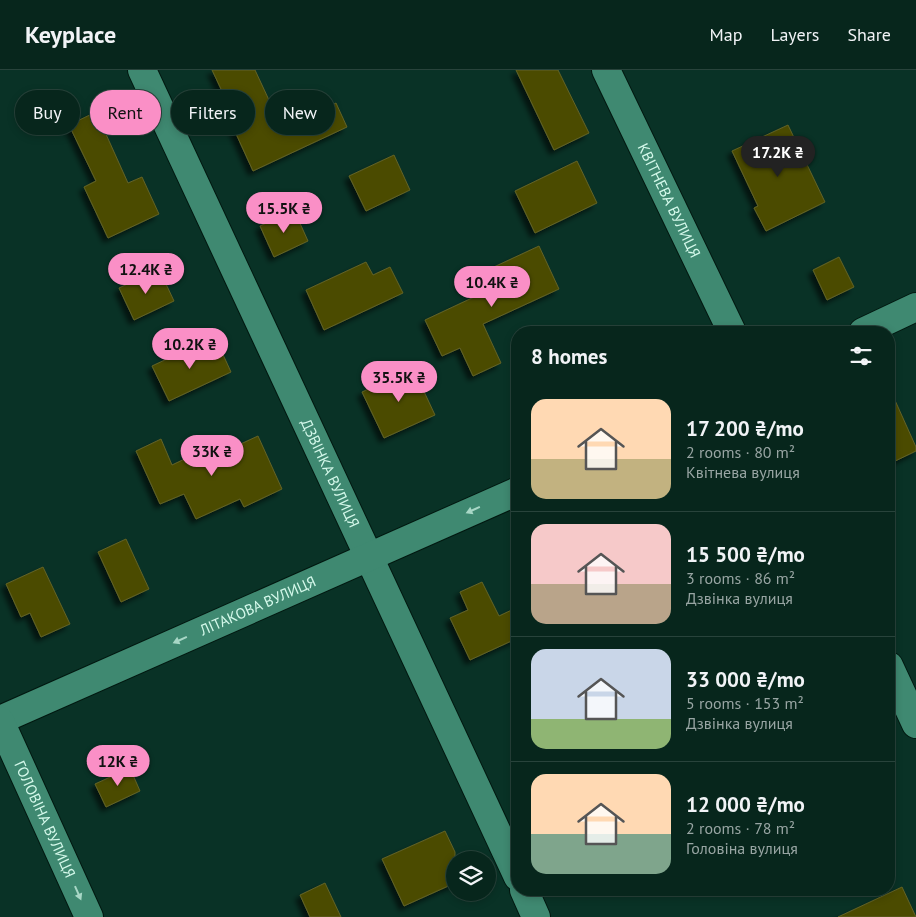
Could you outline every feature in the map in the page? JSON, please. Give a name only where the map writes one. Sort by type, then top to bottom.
[{"type":"street","name":"ДЗВІНКА ВУЛИЦЯ","points":[[142,70],[511,862]]},
{"type":"street","name":"КВІТНЕВА ВУЛИЦЯ","points":[[606,70],[729,326]]},
{"type":"street","points":[[876,326],[916,307]]},
{"type":"street","name":"ЛІТАКОВА ВУЛИЦЯ","points":[[0,721],[511,494]]},
{"type":"street","points":[[895,679],[916,724]]},
{"type":"street","name":"ГОЛОВІНА ВУЛИЦЯ","points":[[0,721],[89,917]]},
{"type":"street","points":[[527,896],[536,917]]},
{"type":"building","points":[[212,70],[255,70],[265,91],[265,135],[330,135],[253,171],[237,135],[255,135],[255,90],[221,90]]},
{"type":"building","points":[[516,70],[558,70],[589,133],[554,150]]},
{"type":"building","points":[[335,103],[336,103],[347,127],[335,133]]},
{"type":"building","points":[[90,115],[90,135],[106,135],[128,183],[142,177],[159,214],[108,238],[84,187],[96,181],[74,135],[80,135],[80,120]]},
{"type":"building","points":[[788,125],[825,202],[766,231],[754,208],[758,206],[732,151]]},
{"type":"building","points":[[394,155],[410,190],[366,211],[349,176]]},
{"type":"building","points":[[577,161],[597,203],[535,233],[515,191]]},
{"type":"building","points":[[294,210],[308,241],[274,257],[260,226]]},
{"type":"building","points":[[539,246],[559,289],[483,324],[501,363],[473,376],[460,348],[442,356],[425,320],[489,290],[481,273]]},
{"type":"building","points":[[839,257],[854,287],[827,300],[813,270]]},
{"type":"building","points":[[366,262],[373,275],[390,267],[403,293],[324,330],[306,290]]},
{"type":"building","points":[[159,269],[174,301],[134,320],[119,288]]},
{"type":"building","points":[[203,342],[209,353],[220,348],[231,372],[169,401],[152,366]]},
{"type":"building","points":[[413,368],[435,415],[384,438],[362,392]]},
{"type":"building","points":[[895,400],[916,447],[916,451],[895,461]]},
{"type":"building","points":[[258,436],[282,489],[244,507],[240,499],[196,519],[184,494],[160,504],[136,451],[161,439],[172,465],[193,455],[197,464]]},
{"type":"building","points":[[126,539],[149,589],[121,602],[98,552]]},
{"type":"building","points":[[43,567],[70,624],[41,637],[30,613],[21,617],[6,584]]},
{"type":"building","points":[[482,582],[499,616],[511,610],[511,641],[470,660],[450,618],[468,610],[460,592]]},
{"type":"building","points":[[130,768],[140,791],[106,807],[95,784]]},
{"type":"building","points":[[445,831],[455,851],[446,851],[446,887],[404,906],[382,859]]},
{"type":"building","points":[[325,883],[341,917],[310,917],[300,895]]},
{"type":"building","points":[[902,887],[916,917],[838,917],[883,896],[895,896],[895,890]]}]
